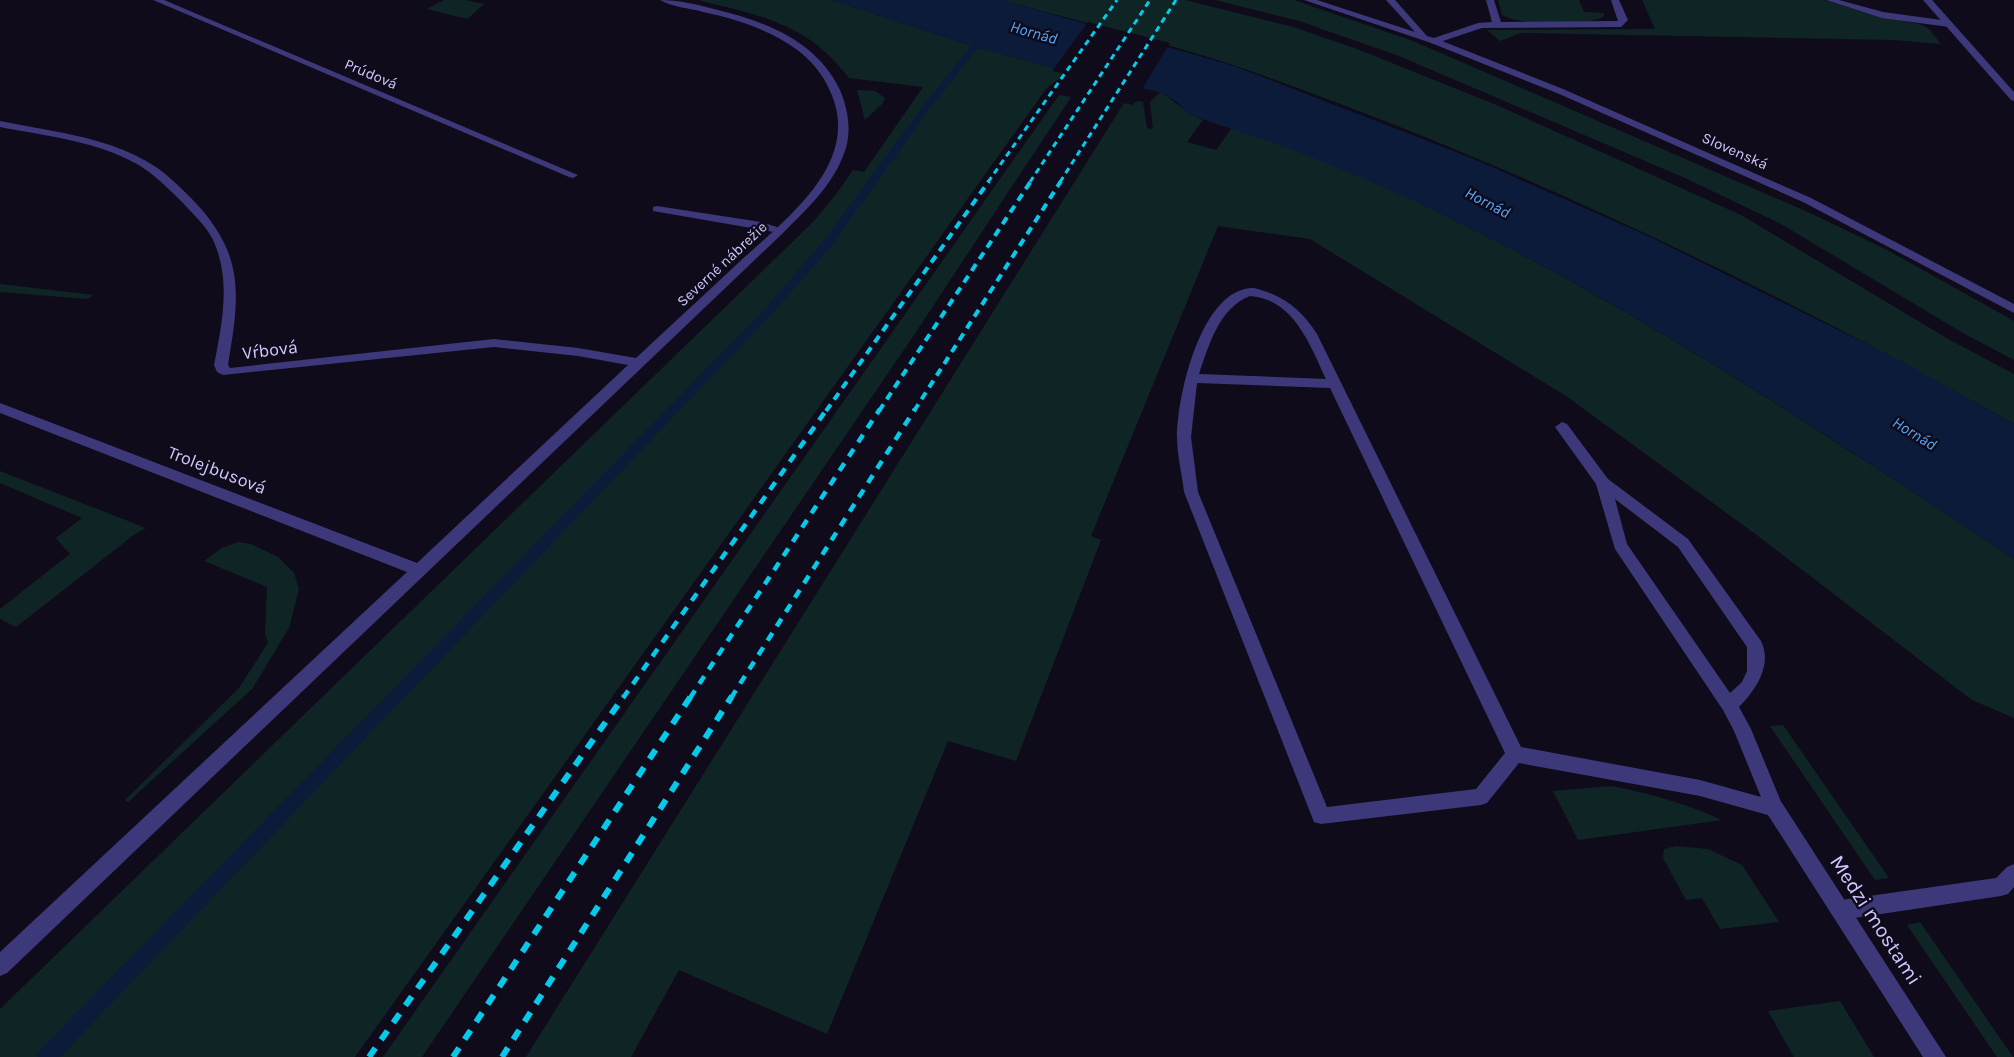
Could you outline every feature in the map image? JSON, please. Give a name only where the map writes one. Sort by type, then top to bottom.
[{"type":"street","name":"Prúdová","points":[[157,0],[573,175]]},
{"type":"street","name":"Severné nábrežie","points":[[0,966],[780,230],[804,206],[835,163],[842,144],[844,122],[841,102],[834,85],[810,56],[797,44],[779,33],[748,21],[664,0]]},
{"type":"street","name":"Slovenská","points":[[1308,0],[1323,2],[1429,39],[1560,91],[1807,200],[2014,309]]},
{"type":"street","points":[[1390,0],[1429,39],[1481,25],[1621,24],[1624,20],[1615,0]]},
{"type":"street","points":[[1490,0],[1497,24]]},
{"type":"street","points":[[1830,0],[1882,15],[1949,24]]},
{"type":"street","points":[[1927,0],[2014,98]]},
{"type":"street","name":"Vŕbová","points":[[0,124],[95,145],[141,162],[156,172],[184,198],[217,238],[228,281],[230,311],[221,365],[222,369],[228,372],[507,343],[578,352],[638,363]]},
{"type":"street","points":[[657,209],[780,230]]},
{"type":"street","points":[[1248,292],[1260,293],[1291,308],[1307,330],[1515,754],[1481,797],[1321,816],[1191,492],[1184,437],[1191,378],[1205,339],[1221,313],[1234,300],[1248,292]]},
{"type":"street","points":[[1191,378],[1335,384]]},
{"type":"street","name":"Trolejbusová","points":[[0,408],[419,570]]},
{"type":"street","points":[[1562,427],[1603,483],[1683,543],[1755,646],[1755,671],[1748,687],[1729,705]]},
{"type":"street","name":"Medzi mostami","points":[[1603,483],[1620,544],[1729,705],[1742,729],[1775,809],[1935,1057]]},
{"type":"street","points":[[1515,754],[1700,788],[1775,809]]},
{"type":"street","points":[[1841,910],[2001,887],[2014,873]]},
{"type":"green space","points":[[444,0],[465,0],[484,4],[467,19],[427,9]]},
{"type":"green space","points":[[698,0],[832,0],[975,47],[1068,72],[1046,89],[355,1057],[0,1057],[0,1009],[814,221],[853,170],[864,172],[923,87],[849,78],[817,45],[800,33],[763,17]]},
{"type":"green space","points":[[1002,0],[1185,0],[1293,27],[1357,49],[1499,106],[1741,215],[1950,340],[2014,374],[2014,424],[1826,322],[1730,274],[1535,183],[1337,102],[1236,66],[1149,39]]},
{"type":"green space","points":[[1215,0],[1294,0],[1413,41],[1808,212],[1887,250],[2014,321],[2014,360],[1963,333],[1781,224],[1685,178],[1399,56],[1299,21]]},
{"type":"green space","points":[[1498,0],[1579,0],[1584,12],[1604,13],[1604,16],[1596,20],[1570,23],[1522,21],[1502,15]]},
{"type":"green space","points":[[1642,0],[1824,0],[1873,15],[1919,24],[1928,28],[1941,44],[1894,40],[1520,33],[1500,41],[1487,30],[1655,29]]},
{"type":"green space","points":[[857,90],[875,91],[885,98],[882,104],[865,120]]},
{"type":"green space","points":[[1160,92],[1203,120],[1187,142],[1216,150],[1232,128],[1351,172],[1438,212],[1608,302],[1691,351],[1854,453],[2014,559],[2014,718],[1972,700],[1758,536],[1566,396],[1310,239],[1218,226],[1091,536],[1101,540],[1016,761],[948,741],[827,1034],[679,970],[631,1057],[526,1057],[1124,103],[1132,105],[1137,101],[1143,102],[1147,128],[1153,129],[1150,102]]},
{"type":"green space","points":[[1059,95],[1071,97],[914,335],[422,1057],[383,1057]]},
{"type":"green space","points":[[0,284],[94,295],[87,299],[0,292]]},
{"type":"green space","points":[[0,471],[146,528],[135,534],[16,627],[0,619],[0,609],[70,554],[56,538],[82,518],[0,483]]},
{"type":"green space","points":[[238,542],[251,544],[278,557],[294,573],[299,589],[289,628],[252,689],[128,802],[125,800],[239,688],[268,643],[265,633],[267,587],[204,561],[222,548]]},
{"type":"green space","points":[[1783,725],[1889,878],[1875,880],[1770,726]]},
{"type":"green space","points":[[1612,786],[1668,800],[1722,820],[1578,840],[1553,791]]},
{"type":"green space","points":[[1676,846],[1708,849],[1742,865],[1779,922],[1720,929],[1702,898],[1686,900],[1663,858],[1664,849]]},
{"type":"green space","points":[[1920,922],[2013,1057],[1997,1057],[1907,925]]},
{"type":"green space","points":[[1840,1001],[1874,1057],[1794,1057],[1768,1011]]},
{"type":"water","name":"Hornád","points":[[832,0],[1002,0],[1234,66],[1474,159],[1650,237],[1903,362],[2014,424],[2014,559],[1802,420],[1657,330],[1509,248],[1433,210],[1304,154],[1187,113],[1177,102],[1160,92],[1068,72],[975,47]]},
{"type":"pier","points":[[1088,22],[1170,43],[1141,91],[1052,71]]},
{"type":"waterway","points":[[47,1057],[764,316],[825,246],[926,108],[985,34]]},
{"type":"railway","points":[[988,182],[1117,0]]},
{"type":"railway","points":[[1030,182],[1150,0]]},
{"type":"railway","points":[[1060,182],[1176,0]]},
{"type":"railway","points":[[826,411],[989,181]]},
{"type":"railway","points":[[879,411],[1031,181]]},
{"type":"railway","points":[[914,411],[1061,181]]},
{"type":"railway","points":[[623,698],[827,409]]},
{"type":"railway","points":[[690,698],[880,409]]},
{"type":"railway","points":[[731,698],[915,409]]},
{"type":"railway","points":[[369,1057],[624,696]]},
{"type":"railway","points":[[453,1057],[691,696]]},
{"type":"railway","points":[[502,1057],[732,696]]}]
